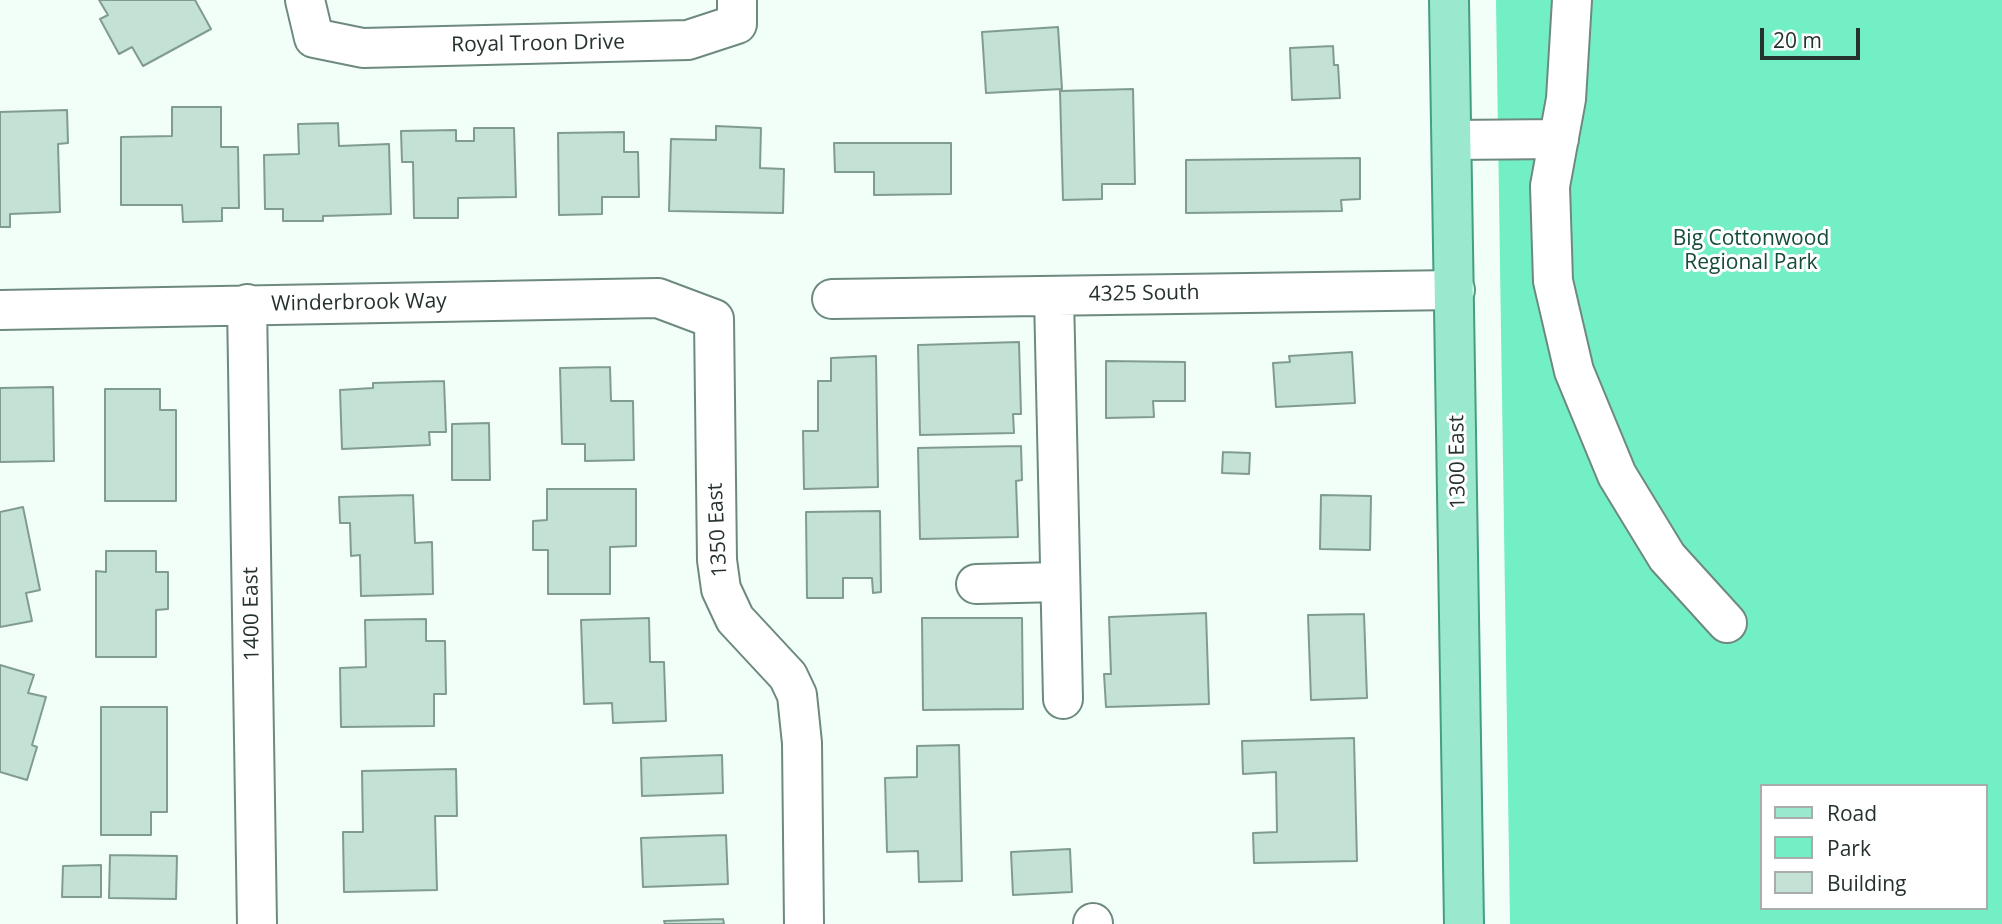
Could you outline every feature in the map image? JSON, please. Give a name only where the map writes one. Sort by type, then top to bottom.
[{"type":"main road","name":"1300 East","points":[[1449,0],[1464,924]]},
{"type":"street","name":"Royal Troon Drive","points":[[305,0],[314,38],[363,48],[688,40],[737,24],[737,0]]},
{"type":"street","points":[[1572,0],[1566,99],[1550,186],[1553,281],[1574,371],[1618,475],[1667,557],[1727,623]]},
{"type":"street","points":[[1452,140],[1559,139]]},
{"type":"street","name":"4325 South","points":[[832,299],[1455,290]]},
{"type":"street","points":[[1054,296],[1063,699]]},
{"type":"street","name":"Winderbrook Way","points":[[0,310],[658,298],[714,319]]},
{"type":"street","name":"1400 East","points":[[247,304],[257,924]]},
{"type":"street","name":"1350 East","points":[[714,319],[717,560],[721,589],[735,619],[788,677],[797,695],[801,731],[804,924]]},
{"type":"street","points":[[976,584],[1059,582]]},
{"type":"green space","name":"Big Cottonwood Regional Park","points":[[1496,0],[2002,0],[2002,924],[1510,924]]},
{"type":"building","points":[[99,0],[195,0],[211,29],[143,66],[132,47],[119,54],[100,19],[108,15]]},
{"type":"building","points":[[1058,27],[1062,89],[986,93],[982,32]]},
{"type":"building","points":[[1333,46],[1334,65],[1338,65],[1340,98],[1292,100],[1290,48]]},
{"type":"building","points":[[1133,89],[1135,184],[1102,184],[1102,199],[1063,200],[1060,91]]},
{"type":"building","points":[[172,107],[221,107],[221,147],[238,147],[239,208],[222,208],[222,221],[183,222],[182,205],[121,205],[121,137],[172,136]]},
{"type":"building","points":[[67,110],[68,143],[58,144],[60,212],[10,214],[10,227],[0,227],[0,112]]},
{"type":"building","points":[[338,123],[339,146],[389,144],[391,214],[323,216],[323,221],[283,221],[283,209],[265,209],[264,155],[299,154],[298,124]]},
{"type":"building","points":[[716,126],[761,128],[760,168],[784,169],[783,213],[669,211],[671,139],[716,140]]},
{"type":"building","points":[[474,128],[514,128],[516,197],[458,198],[458,218],[414,218],[413,162],[402,162],[401,131],[456,130],[456,141],[474,141]]},
{"type":"building","points":[[624,132],[624,152],[638,152],[639,197],[602,197],[602,214],[559,215],[558,133]]},
{"type":"building","points":[[834,143],[951,143],[951,194],[874,195],[874,172],[835,172]]},
{"type":"building","points":[[1360,158],[1360,199],[1341,200],[1342,211],[1186,213],[1186,160]]},
{"type":"building","points":[[1019,342],[1021,414],[1013,414],[1014,433],[920,435],[918,345]]},
{"type":"building","points":[[1352,352],[1355,403],[1276,407],[1273,363],[1290,362],[1289,356]]},
{"type":"building","points":[[876,356],[878,487],[804,489],[803,431],[818,431],[818,381],[831,381],[831,358]]},
{"type":"building","points":[[1106,361],[1185,362],[1185,401],[1153,401],[1154,417],[1106,418]]},
{"type":"building","points":[[610,367],[611,401],[633,401],[634,460],[585,461],[585,444],[562,444],[560,368]]},
{"type":"building","points":[[444,381],[446,432],[429,432],[430,445],[342,449],[340,390],[373,388],[373,383]]},
{"type":"building","points":[[53,387],[54,461],[0,462],[0,388]]},
{"type":"building","points":[[105,389],[160,389],[160,410],[176,410],[176,501],[105,501]]},
{"type":"building","points":[[489,423],[490,480],[452,480],[452,424]]},
{"type":"building","points":[[1021,446],[1022,480],[1016,481],[1018,537],[920,539],[918,448]]},
{"type":"building","points":[[1223,452],[1250,453],[1249,474],[1222,473]]},
{"type":"building","points":[[547,489],[636,489],[636,546],[610,547],[610,594],[548,594],[548,550],[533,550],[533,521],[547,520]]},
{"type":"building","points":[[413,495],[415,543],[432,542],[433,594],[361,596],[360,555],[351,556],[350,523],[340,523],[339,497]]},
{"type":"building","points":[[1321,495],[1371,496],[1370,550],[1320,549]]},
{"type":"building","points":[[23,507],[40,590],[26,593],[32,621],[0,627],[0,512]]},
{"type":"building","points":[[880,511],[881,592],[873,593],[872,578],[843,578],[843,598],[807,598],[806,512]]},
{"type":"building","points":[[106,551],[156,551],[156,572],[168,572],[168,609],[156,610],[156,657],[96,657],[96,571],[106,572]]},
{"type":"building","points":[[1206,613],[1209,704],[1106,707],[1104,674],[1111,674],[1109,617]]},
{"type":"building","points":[[1364,614],[1367,698],[1311,700],[1308,615]]},
{"type":"building","points":[[649,618],[650,662],[664,662],[666,721],[613,723],[612,703],[584,704],[581,620]]},
{"type":"building","points":[[922,618],[1022,618],[1023,709],[923,710]]},
{"type":"building","points":[[426,619],[426,641],[445,641],[446,694],[434,694],[434,726],[341,727],[340,668],[366,667],[365,620]]},
{"type":"building","points":[[0,665],[34,675],[28,693],[46,697],[32,745],[37,747],[27,780],[0,772]]},
{"type":"building","points":[[101,707],[167,707],[167,812],[151,812],[151,835],[101,835]]},
{"type":"building","points":[[1354,738],[1357,861],[1254,863],[1253,833],[1277,832],[1276,772],[1243,774],[1242,741]]},
{"type":"building","points":[[959,745],[962,881],[919,882],[918,851],[887,852],[885,778],[917,777],[917,746]]},
{"type":"building","points":[[722,755],[723,793],[642,796],[641,758]]},
{"type":"building","points":[[456,769],[457,816],[435,816],[437,890],[344,892],[343,832],[363,832],[362,771]]},
{"type":"building","points":[[726,835],[728,884],[643,887],[641,838]]},
{"type":"building","points":[[1070,849],[1072,892],[1013,895],[1011,852]]},
{"type":"building","points":[[110,855],[177,856],[176,899],[109,898]]},
{"type":"building","points":[[101,865],[101,897],[62,897],[63,866]]},
{"type":"building","points":[[723,919],[724,924],[665,924],[664,921]]}]
